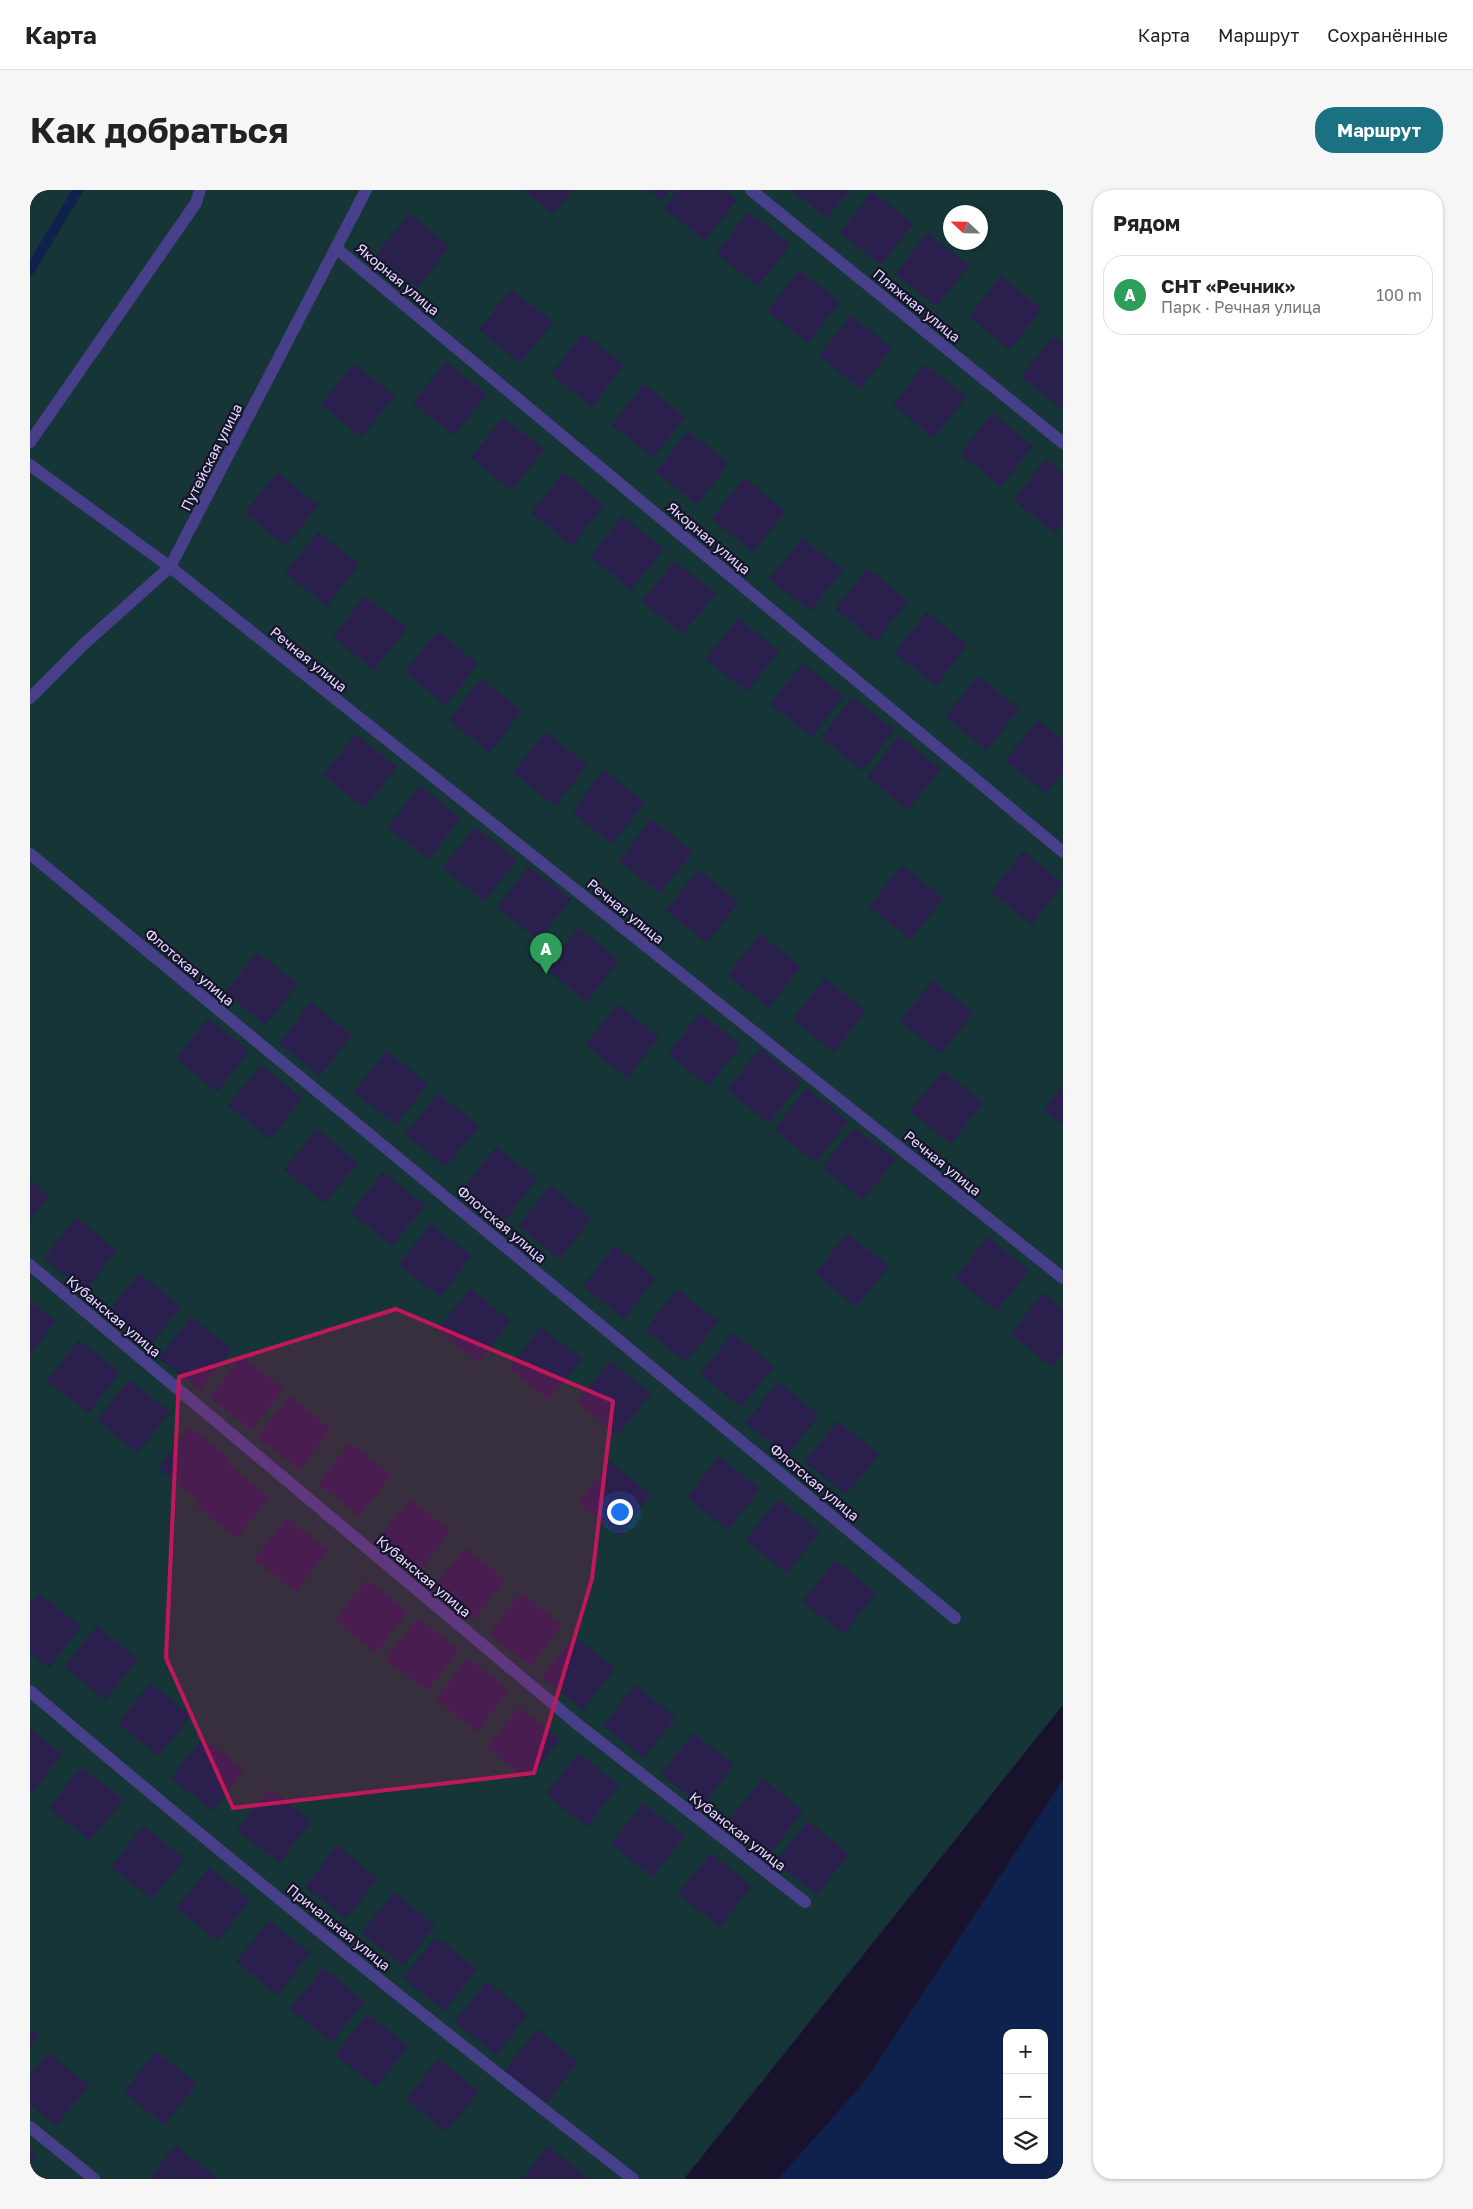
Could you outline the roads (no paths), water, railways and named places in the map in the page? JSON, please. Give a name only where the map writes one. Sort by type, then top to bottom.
[{"type":"street","points":[[30,442],[196,203],[200,190]]},
{"type":"street","name":"Путейская улица","points":[[30,698],[84,645],[170,567],[366,190]]},
{"type":"street","name":"Пляжная улица","points":[[751,190],[1063,443]]},
{"type":"street","name":"Якорная улица","points":[[336,248],[1063,852]]},
{"type":"street","name":"Речная улица","points":[[30,465],[170,567],[1063,1278]]},
{"type":"street","name":"Флотская улица","points":[[30,854],[956,1618]]},
{"type":"street","name":"Кубанская улица","points":[[30,1265],[576,1723],[805,1902]]},
{"type":"street","name":"Причальная улица","points":[[30,1691],[114,1763],[462,2047],[634,2178]]},
{"type":"street","points":[[30,2127],[94,2179]]},
{"type":"water","points":[[1063,1780],[1063,2179],[778,2179],[865,2081]]},
{"type":"waterway","points":[[30,270],[78,190]]},
{"type":"place","name":"СНТ «Речник»","points":[[546,974]]}]
